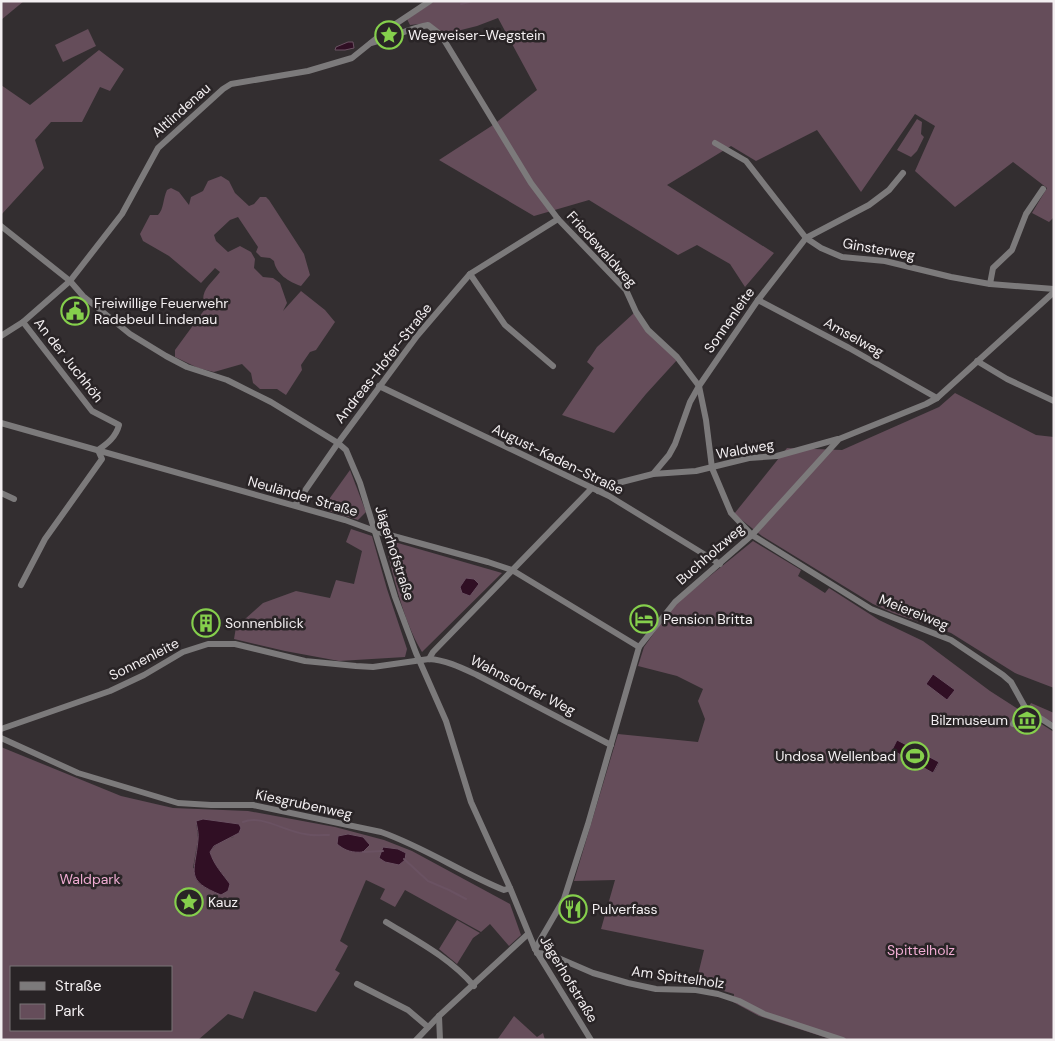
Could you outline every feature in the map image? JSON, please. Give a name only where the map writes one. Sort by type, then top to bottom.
[{"type":"street","name":"Altlindenau","points":[[1,336],[23,322],[70,281],[114,225],[158,148],[223,89],[231,84],[308,71],[352,58],[388,29],[430,1]]},
{"type":"street","name":"Altlindenau","points":[[371,43],[382,41],[412,28],[428,25],[441,35]]},
{"type":"street","name":"Friedewaldweg","points":[[441,35],[531,183],[558,219],[626,290],[636,312],[648,330],[677,357],[698,386],[706,420],[712,468],[731,513],[752,535]]},
{"type":"street","name":"Ginsterweg","points":[[715,143],[746,160],[806,238],[821,248],[842,256],[885,261],[951,277],[990,284],[1054,291]]},
{"type":"street","name":"Sonnenleite","points":[[653,474],[669,455],[675,444],[690,402],[698,386],[758,300],[806,238],[868,205],[889,190],[903,173]]},
{"type":"street","points":[[990,284],[993,268],[1012,250],[1026,214],[1043,189]]},
{"type":"street","name":"Andreas-Hofer-Straße","points":[[295,505],[379,386],[417,336],[470,274],[558,219]]},
{"type":"street","name":"Jägerhofstraße","points":[[1,226],[70,281],[83,296],[130,334],[187,367],[227,380],[271,402],[338,443],[346,450],[360,483],[395,596],[416,653],[446,721],[471,802],[536,951],[591,1040]]},
{"type":"street","points":[[470,274],[505,325],[553,366]]},
{"type":"street","name":"Buchholzweg","points":[[536,951],[564,899],[639,647],[675,602],[752,535],[839,439],[937,398],[1054,291]]},
{"type":"street","name":"Amselweg","points":[[758,300],[849,348],[937,398]]},
{"type":"street","name":"An der Juchhöh","points":[[23,322],[92,411],[119,425],[118,430],[108,443],[98,450]]},
{"type":"street","points":[[977,361],[1007,379],[1054,401]]},
{"type":"street","name":"August-Kaden-Straße","points":[[379,386],[595,489],[720,564]]},
{"type":"street","name":"Neuländer Straße","points":[[1,423],[295,505],[375,531],[512,570],[639,647]]},
{"type":"street","name":"Waldweg","points":[[653,474],[696,472],[749,458],[777,456],[839,439]]},
{"type":"street","points":[[21,585],[45,539],[102,459],[98,450]]},
{"type":"street","points":[[429,659],[433,652],[512,570],[595,489],[653,474]]},
{"type":"street","points":[[1,493],[14,499]]},
{"type":"street","name":"Meiereiweg","points":[[752,535],[871,609],[951,640],[1004,675],[1011,682],[1024,706],[1032,714],[1054,727]]},
{"type":"street","name":"Sonnenleite","points":[[1,729],[110,691],[144,675],[183,652],[208,644],[236,644],[305,661],[356,666],[373,667],[420,661]]},
{"type":"street","name":"Wahnsdorfer Weg","points":[[420,661],[429,659],[449,663],[470,671],[611,745]]},
{"type":"street","points":[[1012,724],[1024,706]]},
{"type":"street","name":"Kiesgrubenweg","points":[[1,738],[78,773],[178,803],[253,805],[381,832],[400,839],[478,879],[504,890],[510,888]]},
{"type":"street","points":[[386,922],[450,962],[474,986]]},
{"type":"street","points":[[416,1040],[439,1016],[474,986],[528,934]]},
{"type":"street","name":"Am Spittelholz","points":[[536,951],[549,954],[593,973],[628,983],[656,989],[696,990],[718,994],[739,1001],[773,1017],[843,1040]]},
{"type":"street","points":[[356,984],[408,1010],[428,1027]]},
{"type":"street","points":[[439,1016],[440,1040]]},
{"type":"green space","points":[[1,1],[24,1],[1,20]]},
{"type":"green space","points":[[435,1],[1054,1],[1054,217],[1049,222],[1032,213],[1047,188],[1013,162],[955,207],[915,171],[935,126],[915,114],[861,192],[817,130],[756,161],[731,146],[667,185],[774,253],[745,287],[730,264],[697,245],[678,255],[589,200],[534,216],[439,160],[493,125],[537,90],[498,18],[477,26],[441,35],[428,23],[410,25],[407,19]]},
{"type":"green space","points":[[88,29],[96,46],[63,62],[55,45]]},
{"type":"green space","points":[[99,50],[124,69],[110,91],[100,87],[82,122],[51,122],[35,140],[44,168],[1,215],[1,85],[30,105]]},
{"type":"green space","points":[[917,119],[922,122],[921,134],[924,137],[917,151],[911,157],[897,150]]},
{"type":"green space","points":[[221,176],[229,181],[235,193],[249,206],[254,204],[260,197],[266,197],[269,200],[304,254],[310,275],[301,286],[284,277],[277,270],[274,261],[270,258],[261,257],[256,252],[258,247],[238,217],[230,220],[214,235],[216,241],[228,252],[240,246],[251,252],[255,259],[254,268],[263,277],[273,278],[280,283],[287,303],[283,311],[301,291],[325,310],[335,322],[316,350],[310,352],[301,365],[302,370],[286,395],[277,389],[260,389],[253,383],[251,373],[242,364],[214,372],[198,368],[175,357],[175,350],[205,309],[203,298],[206,289],[220,272],[215,268],[201,283],[169,256],[143,241],[140,234],[150,215],[158,215],[160,213],[167,190],[171,188],[179,192],[189,205],[191,197],[203,191],[208,181]]},
{"type":"green space","points":[[634,313],[677,360],[614,433],[562,415],[594,368],[587,362],[597,347]]},
{"type":"green space","points":[[955,393],[1036,435],[1054,437],[1054,688],[1015,673],[951,633],[873,604],[762,536],[734,514],[787,448],[842,450],[939,407]]},
{"type":"green space","points":[[350,470],[366,512],[358,520],[322,509]]},
{"type":"green space","points":[[351,529],[372,536],[407,649],[405,657],[339,661],[234,639],[236,627],[263,603],[296,591],[330,598],[336,580],[354,584],[362,551],[346,542]]},
{"type":"green space","points":[[384,539],[502,573],[422,652],[404,611]]},
{"type":"green space","name":"Spittelholz","points":[[753,541],[801,570],[798,576],[825,593],[829,588],[879,620],[923,641],[990,691],[1054,732],[1054,1040],[833,1040],[759,1016],[733,1002],[734,994],[696,983],[704,950],[601,929],[615,880],[574,881],[618,734],[698,742],[705,719],[698,701],[703,689],[677,676],[638,666],[644,647],[674,605]],"holes":[[[897,740],[939,763],[934,772],[892,750]]]},
{"type":"green space","points":[[1031,703],[1054,713],[1054,723],[1031,711],[1028,708]]},
{"type":"green space","name":"Waldpark","points":[[1,747],[121,796],[173,808],[248,811],[335,827],[384,840],[412,851],[510,904],[521,935],[509,946],[490,924],[481,932],[405,890],[395,907],[380,899],[385,889],[366,880],[340,941],[348,946],[335,970],[340,973],[316,1012],[254,991],[243,1019],[228,1014],[198,1040],[1,1040]],"holes":[[[196,821],[234,837],[220,842],[210,852],[216,865],[230,884],[193,868],[198,839]]]},
{"type":"green space","points":[[457,920],[480,933],[473,938],[457,964],[439,949]]},
{"type":"green space","points":[[514,1016],[537,1037],[543,1033],[545,1040],[497,1040]]},
{"type":"shaded area","points":[[353,42],[354,48],[335,50],[336,47]]},
{"type":"shaded area","points":[[466,578],[474,579],[479,584],[470,596],[462,593],[460,587]]},
{"type":"shaded area","points":[[933,674],[955,690],[947,700],[926,684]]},
{"type":"shaded area","name":"Undosa Wellenbad","points":[[897,740],[939,762],[933,773],[892,750]]},
{"type":"shaded area","points":[[203,819],[239,824],[241,828],[239,833],[214,846],[210,852],[216,865],[230,884],[228,891],[221,895],[201,885],[195,874],[198,838],[196,821]]},
{"type":"shaded area","points":[[348,834],[363,837],[370,845],[363,852],[346,850],[337,844],[338,836]]},
{"type":"shaded area","points":[[383,847],[398,849],[406,853],[405,860],[399,865],[385,862],[379,858]]},
{"type":"waterway","points":[[461,4],[473,1]]},
{"type":"waterway","points":[[1047,1],[1054,2]]},
{"type":"waterway","points":[[243,822],[258,820],[298,833],[329,835]]},
{"type":"waterway","points":[[363,852],[383,851]]},
{"type":"waterway","points":[[404,859],[428,881],[466,899]]},
{"type":"place","name":"Wegweiser-Wegstein","points":[[389,35]]},
{"type":"place","name":"Freiwillige Feuerwehr Radebeul Lindenau","points":[[75,311]]},
{"type":"place","name":"Pension Britta","points":[[644,619]]},
{"type":"place","name":"Sonnenblick","points":[[206,623]]},
{"type":"place","name":"Bilzmuseum","points":[[1027,720]]},
{"type":"place","name":"Undosa Wellenbad","points":[[915,756]]},
{"type":"place","name":"Kauz","points":[[189,902]]},
{"type":"place","name":"Pulverfass","points":[[573,909]]}]
